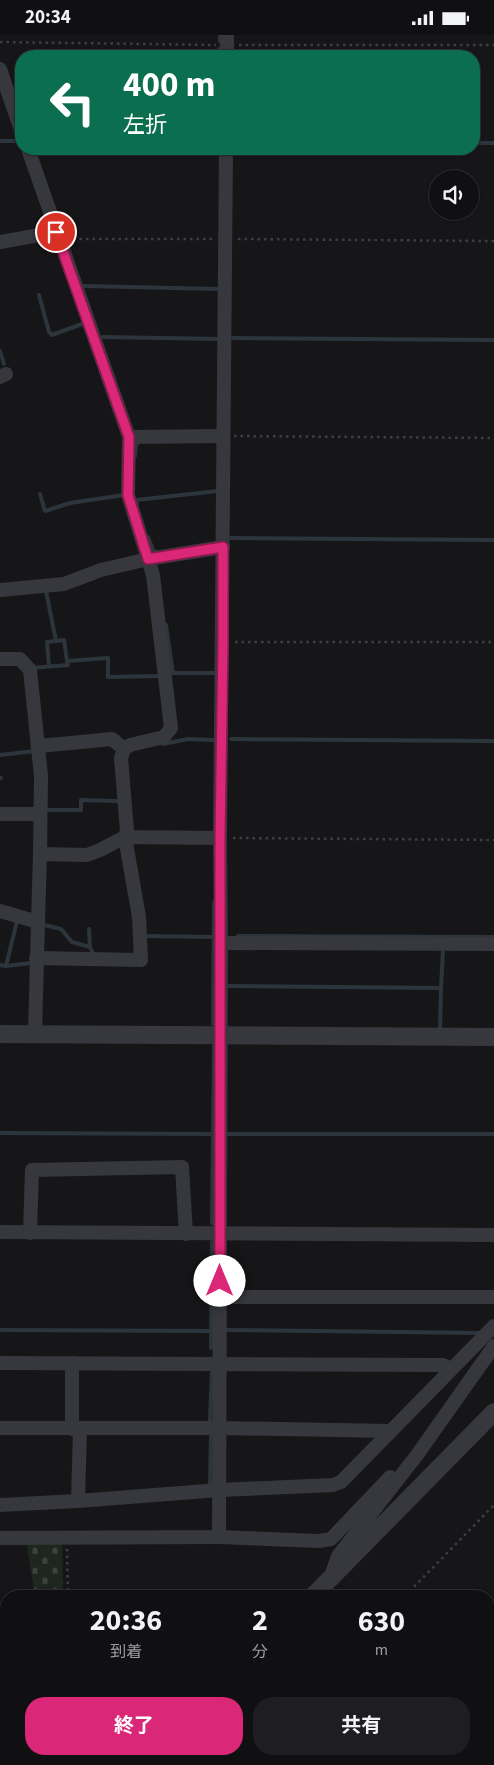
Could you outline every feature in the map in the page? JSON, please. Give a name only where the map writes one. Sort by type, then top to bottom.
[{"type":"street","points":[[1,76],[15,114]]},
{"type":"street","points":[[30,155],[129,437],[128,495],[153,575],[171,728],[164,737],[130,745],[124,749],[121,758],[125,837],[139,917],[141,960],[36,958]]},
{"type":"street","points":[[219,1537],[220,838],[226,155]]},
{"type":"street","points":[[0,241],[58,236]]},
{"type":"street","points":[[129,437],[223,436]]},
{"type":"street","points":[[0,590],[64,583],[101,570],[148,559],[223,547]]},
{"type":"street","points":[[0,659],[20,659],[30,670],[39,747],[41,776],[40,854],[35,1034]]},
{"type":"street","points":[[39,747],[112,739],[124,749]]},
{"type":"street","points":[[0,814],[40,814]]},
{"type":"street","points":[[40,854],[87,855],[125,837],[220,838]]},
{"type":"street","points":[[0,911],[38,922]]},
{"type":"street","points":[[221,943],[494,944]]},
{"type":"street","points":[[0,1034],[494,1037]]},
{"type":"street","points":[[30,1233],[32,1170],[182,1167],[186,1233]]},
{"type":"street","points":[[0,1232],[494,1235]]},
{"type":"street","points":[[220,1297],[494,1297]]},
{"type":"street","points":[[0,1505],[219,1490],[333,1485],[341,1482],[494,1326]]},
{"type":"street","points":[[330,1579],[338,1556],[417,1455],[494,1346]]},
{"type":"street","points":[[0,1363],[443,1365],[451,1369]]},
{"type":"street","points":[[72,1363],[78,1501]]},
{"type":"street","points":[[319,1590],[494,1412]]},
{"type":"street","points":[[0,1428],[220,1428],[391,1431]]},
{"type":"street","points":[[0,1537],[219,1537],[319,1541],[331,1539],[408,1458],[417,1455]]},
{"type":"path","points":[[0,42],[227,45],[494,45]]},
{"type":"path","points":[[58,236],[494,241]]},
{"type":"path","points":[[223,436],[494,439]]},
{"type":"path","points":[[223,642],[494,642]]},
{"type":"path","points":[[220,838],[494,840]]},
{"type":"path","points":[[411,1590],[494,1505]]},
{"type":"path","points":[[66,1537],[68,1590]]},
{"type":"green space","points":[[26,1541],[62,1541],[63,1590],[34,1590]]},
{"type":"waterway","points":[[220,35],[220,41]]},
{"type":"waterway","points":[[0,141],[15,141]]},
{"type":"waterway","points":[[480,143],[494,143]]},
{"type":"waterway","points":[[84,286],[219,289]]},
{"type":"waterway","points":[[39,295],[49,332],[52,335],[82,324]]},
{"type":"waterway","points":[[103,337],[219,339]]},
{"type":"waterway","points":[[233,338],[494,340]]},
{"type":"waterway","points":[[0,351],[4,364]]},
{"type":"waterway","points":[[135,456],[136,445],[139,442]]},
{"type":"waterway","points":[[137,504],[136,500],[218,491]]},
{"type":"waterway","points":[[40,494],[45,511],[70,503],[124,495]]},
{"type":"waterway","points":[[148,537],[153,550],[156,552]]},
{"type":"waterway","points":[[230,538],[494,540]]},
{"type":"waterway","points":[[46,591],[56,641],[64,640],[67,661]]},
{"type":"waterway","points":[[166,625],[173,673],[215,673]]},
{"type":"waterway","points":[[49,666],[47,642],[56,641]]},
{"type":"waterway","points":[[32,668],[68,665],[67,661],[108,658],[108,677],[161,676]]},
{"type":"waterway","points":[[163,744],[188,739],[214,740]]},
{"type":"waterway","points":[[231,739],[494,741]]},
{"type":"waterway","points":[[0,755],[35,751]]},
{"type":"waterway","points":[[45,810],[81,810],[81,800],[117,801]]},
{"type":"waterway","points":[[213,1024],[214,902]]},
{"type":"waterway","points":[[0,965],[6,966],[17,921],[19,922]]},
{"type":"waterway","points":[[40,924],[61,929],[72,942],[90,947]]},
{"type":"waterway","points":[[89,929],[90,947],[94,956]]},
{"type":"waterway","points":[[144,936],[214,937]]},
{"type":"waterway","points":[[238,936],[494,937]]},
{"type":"waterway","points":[[229,986],[441,988],[443,950]]},
{"type":"waterway","points":[[6,966],[31,963]]},
{"type":"waterway","points":[[440,1030],[441,988]]},
{"type":"waterway","points":[[212,1223],[214,1045]]},
{"type":"waterway","points":[[0,1133],[214,1134]]},
{"type":"waterway","points":[[226,1134],[494,1134]]},
{"type":"waterway","points":[[211,1348],[212,1242]]},
{"type":"waterway","points":[[0,1330],[212,1331]]},
{"type":"waterway","points":[[225,1330],[481,1333]]},
{"type":"waterway","points":[[210,1421],[212,1369]]},
{"type":"waterway","points":[[210,1484],[211,1435]]},
{"type":"route","points":[[56,232],[129,437],[128,495],[148,559],[223,547],[220,838],[220,1281]]}]
